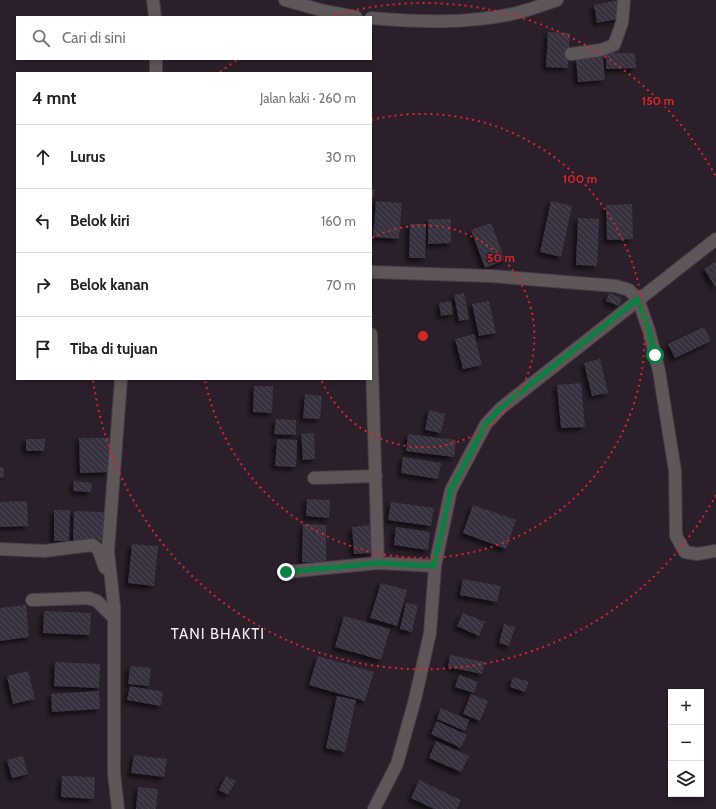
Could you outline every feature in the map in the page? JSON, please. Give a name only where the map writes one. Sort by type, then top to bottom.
[{"type":"street","points":[[153,0],[155,16]]},
{"type":"street","points":[[285,0],[324,12],[350,16]]},
{"type":"street","points":[[372,18],[416,22],[472,20],[514,13],[557,0]]},
{"type":"street","points":[[571,54],[601,50],[614,45],[622,23],[624,0]]},
{"type":"street","points":[[156,60],[156,72]]},
{"type":"street","points":[[374,809],[397,764],[415,699],[430,633],[434,566],[451,490],[486,424],[501,408],[716,239]]},
{"type":"street","points":[[372,272],[492,276],[616,286],[629,290],[638,299],[649,331],[659,371],[675,472],[676,536],[685,552],[697,554],[716,551]]},
{"type":"street","points":[[372,370],[378,563]]},
{"type":"street","points":[[118,809],[114,773],[114,618],[108,551],[121,380]]},
{"type":"street","points":[[314,478],[376,476]]},
{"type":"street","points":[[0,549],[44,550],[92,545],[98,549],[112,586]]},
{"type":"street","points":[[286,572],[378,563],[434,566]]},
{"type":"street","points":[[32,600],[88,598],[97,601],[114,618]]},
{"type":"building","points":[[618,0],[622,18],[597,23],[594,5]]},
{"type":"building","points":[[548,32],[570,33],[568,68],[546,67]]},
{"type":"building","points":[[606,53],[635,53],[636,68],[606,69]]},
{"type":"building","points":[[603,57],[605,80],[578,82],[576,59]]},
{"type":"building","points":[[372,189],[375,189],[374,198],[372,198]]},
{"type":"building","points":[[376,201],[402,203],[399,239],[373,237]]},
{"type":"building","points":[[551,201],[572,206],[561,257],[540,252]]},
{"type":"building","points":[[632,204],[633,239],[607,240],[606,205]]},
{"type":"building","points":[[578,218],[599,219],[597,266],[576,265]]},
{"type":"building","points":[[428,219],[451,219],[451,243],[428,244]]},
{"type":"building","points":[[491,223],[505,260],[485,268],[471,230]]},
{"type":"building","points":[[410,224],[426,224],[425,258],[409,258]]},
{"type":"building","points":[[716,261],[716,288],[704,269]]},
{"type":"building","points":[[464,293],[469,319],[459,321],[454,295]]},
{"type":"building","points":[[609,293],[622,298],[619,306],[606,301]]},
{"type":"building","points":[[451,301],[453,314],[441,316],[439,303]]},
{"type":"building","points":[[489,301],[496,333],[479,336],[472,304]]},
{"type":"building","points":[[704,327],[711,341],[675,358],[668,344]]},
{"type":"building","points":[[474,334],[482,365],[463,369],[455,339]]},
{"type":"building","points":[[600,359],[608,393],[592,396],[584,363]]},
{"type":"building","points":[[581,383],[585,427],[561,428],[557,385]]},
{"type":"building","points":[[254,386],[273,386],[272,413],[253,412]]},
{"type":"building","points":[[305,394],[322,396],[320,419],[303,418]]},
{"type":"building","points":[[429,410],[445,414],[441,433],[425,430]]},
{"type":"building","points":[[276,419],[296,420],[296,435],[274,434]]},
{"type":"building","points":[[314,433],[315,459],[303,460],[301,434]]},
{"type":"building","points":[[408,434],[456,440],[454,457],[406,451]]},
{"type":"building","points":[[79,438],[109,438],[110,472],[80,473]]},
{"type":"building","points":[[26,439],[45,439],[44,451],[26,451]]},
{"type":"building","points":[[277,439],[297,440],[296,467],[275,466]]},
{"type":"building","points":[[403,457],[441,463],[438,479],[401,473]]},
{"type":"building","points":[[0,467],[3,467],[4,477],[0,478]]},
{"type":"building","points":[[74,481],[92,483],[91,492],[73,491]]},
{"type":"building","points":[[307,499],[330,500],[329,518],[306,516]]},
{"type":"building","points":[[27,501],[28,526],[0,527],[0,502]]},
{"type":"building","points":[[391,502],[434,508],[431,526],[388,520]]},
{"type":"building","points":[[473,505],[516,520],[506,549],[463,533]]},
{"type":"building","points":[[54,510],[70,510],[69,541],[54,541]]},
{"type":"building","points":[[74,511],[104,512],[103,541],[73,540]]},
{"type":"building","points":[[303,524],[326,525],[326,563],[302,562]]},
{"type":"building","points":[[370,525],[372,553],[354,554],[352,527]]},
{"type":"building","points":[[396,527],[430,532],[428,550],[394,545]]},
{"type":"building","points":[[132,544],[158,546],[154,586],[128,583]]},
{"type":"building","points":[[463,579],[501,586],[497,602],[460,595]]},
{"type":"building","points":[[381,583],[407,590],[397,626],[370,618]]},
{"type":"building","points":[[406,603],[418,605],[412,632],[400,629]]},
{"type":"building","points":[[26,605],[29,637],[0,641],[0,608]]},
{"type":"building","points":[[44,611],[91,613],[90,635],[43,633]]},
{"type":"building","points":[[463,613],[485,622],[479,636],[457,626]]},
{"type":"building","points":[[344,616],[390,629],[381,660],[335,647]]},
{"type":"building","points":[[504,624],[515,627],[509,646],[499,643]]},
{"type":"building","points":[[450,655],[485,662],[482,674],[448,667]]},
{"type":"building","points":[[318,656],[374,672],[365,701],[309,685]]},
{"type":"building","points":[[55,662],[100,664],[99,688],[54,686]]},
{"type":"building","points":[[130,666],[151,668],[149,686],[128,684]]},
{"type":"building","points":[[28,671],[35,699],[13,704],[7,676]]},
{"type":"building","points":[[459,675],[478,682],[474,693],[455,687]]},
{"type":"building","points":[[513,677],[529,682],[525,692],[510,687]]},
{"type":"building","points":[[130,686],[163,692],[161,706],[127,700]]},
{"type":"building","points":[[99,691],[100,709],[52,712],[51,694]]},
{"type":"building","points":[[471,694],[488,701],[480,721],[463,714]]},
{"type":"building","points":[[337,696],[356,700],[345,752],[326,748]]},
{"type":"building","points":[[441,708],[469,720],[465,731],[437,719]]},
{"type":"building","points":[[437,721],[467,735],[461,748],[431,734]]},
{"type":"building","points":[[436,741],[469,756],[461,772],[429,758]]},
{"type":"building","points":[[134,755],[167,759],[164,777],[131,773]]},
{"type":"building","points":[[23,756],[28,774],[12,778],[7,760]]},
{"type":"building","points":[[62,776],[95,777],[94,799],[61,797]]},
{"type":"building","points":[[226,776],[236,781],[228,795],[219,790]]},
{"type":"building","points":[[419,780],[461,800],[457,809],[434,809],[411,798]]},
{"type":"building","points":[[138,787],[158,789],[156,809],[136,809]]},
{"type":"district","name":"TANI BHAKTI","points":[[218,634]]},
{"type":"route","points":[[286,572],[378,563],[434,566],[451,490],[476,439],[486,424],[501,408],[638,299],[649,331],[655,355]]}]
